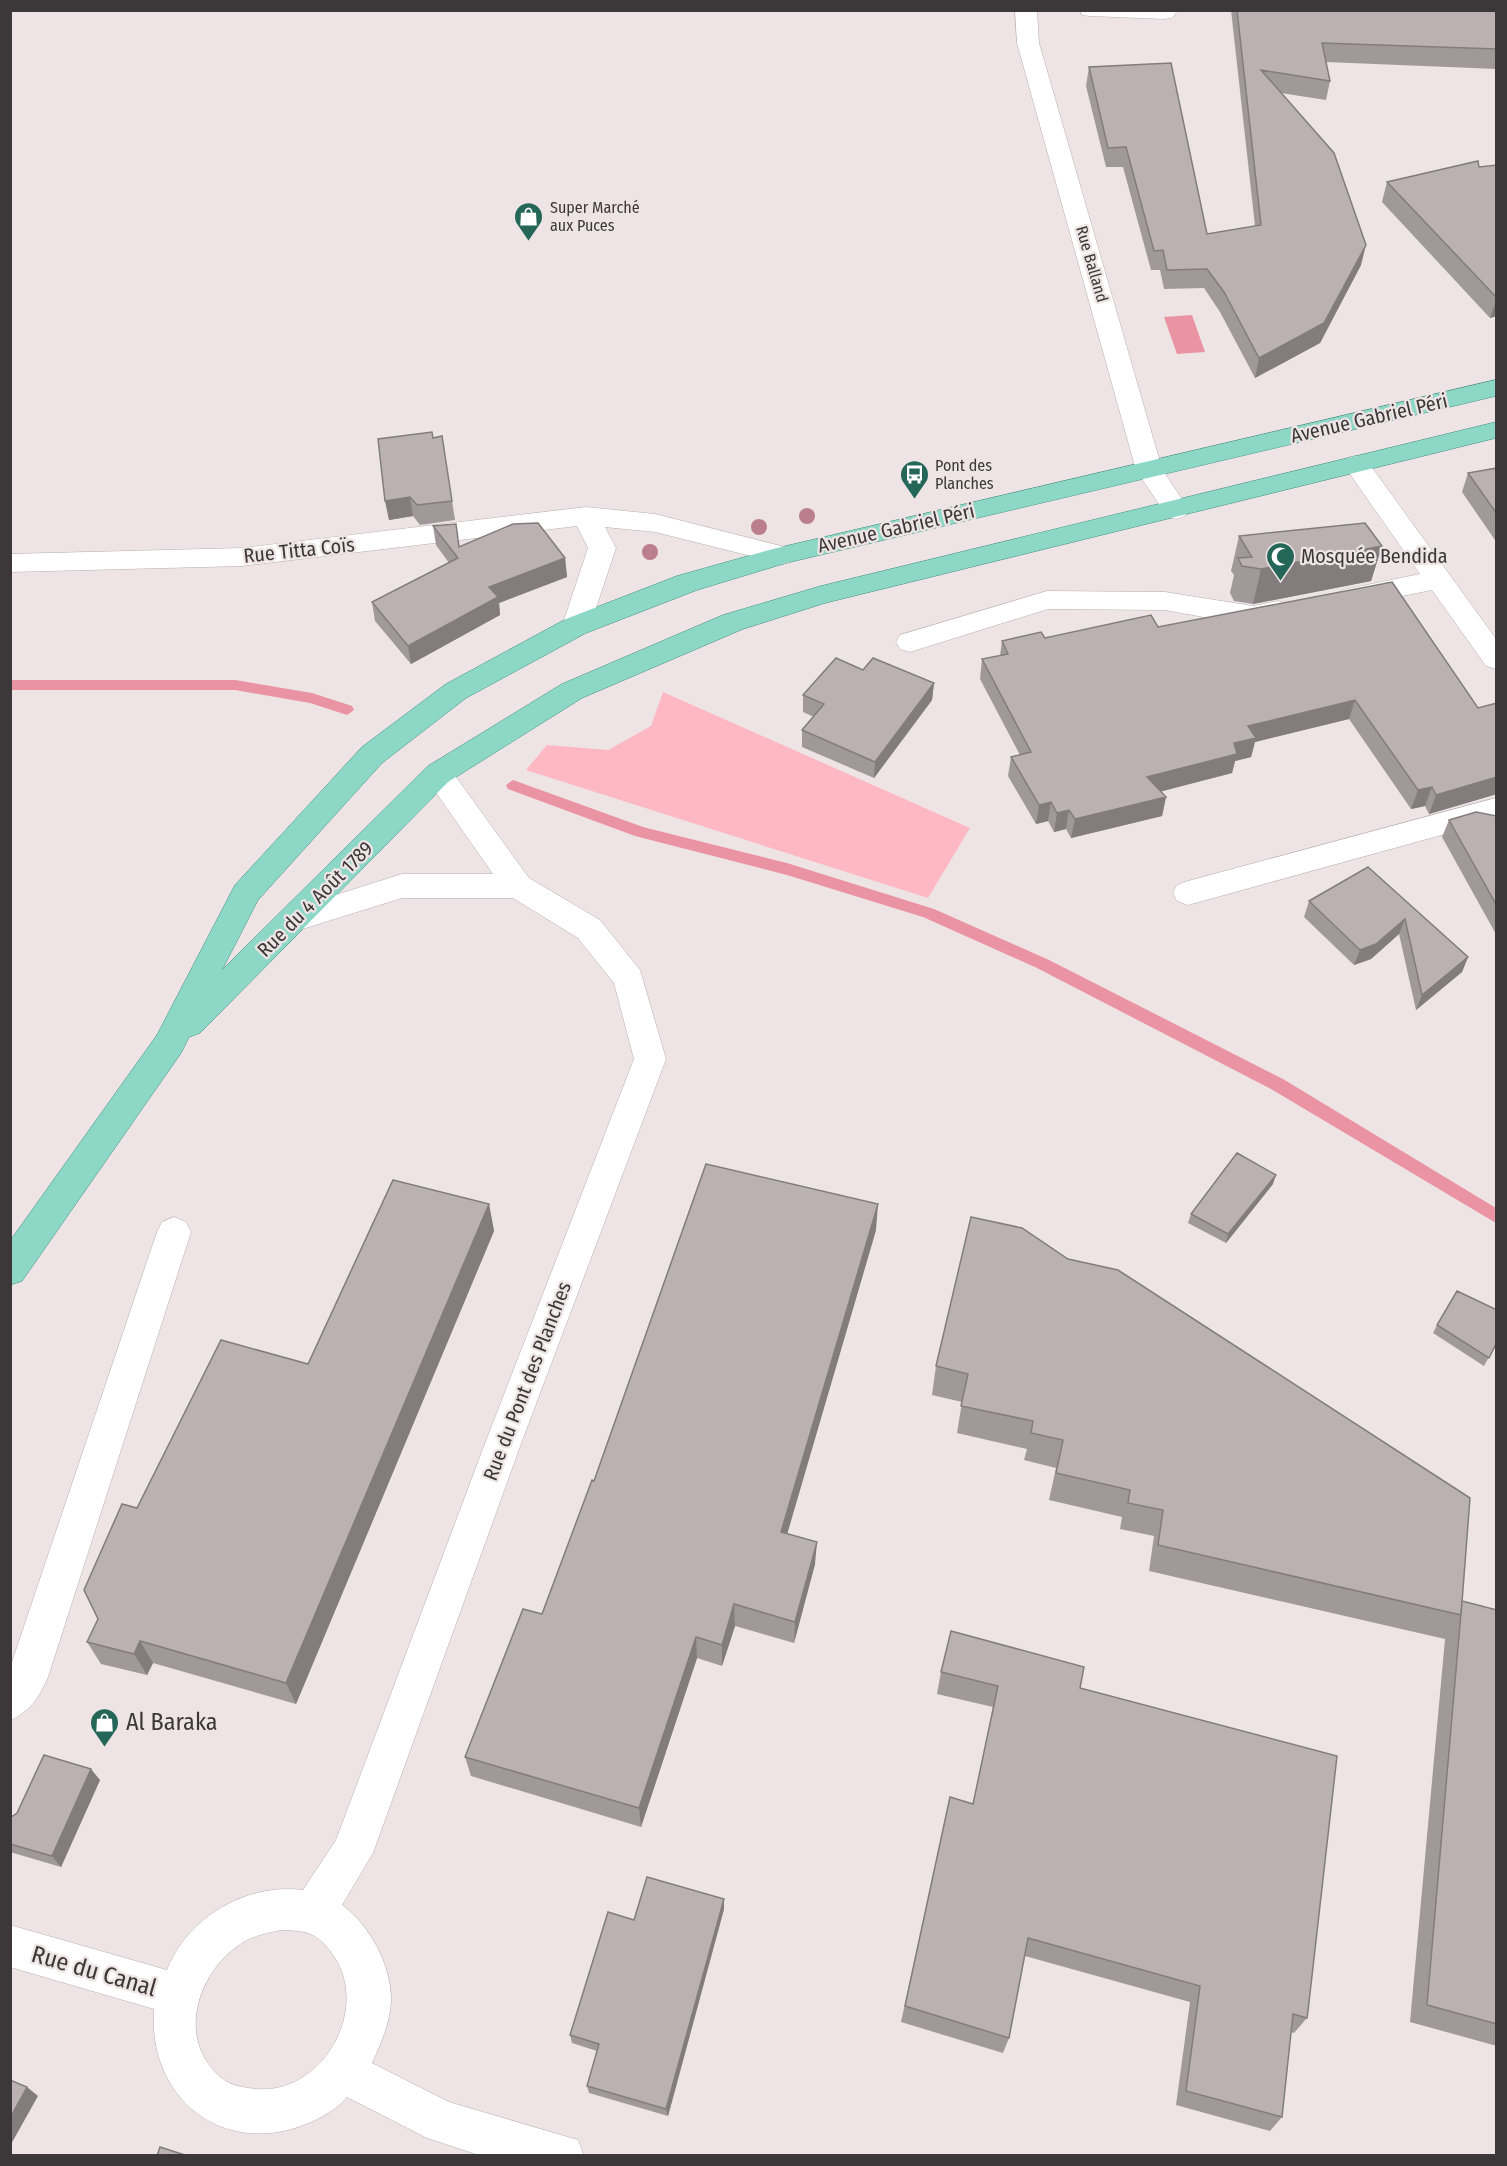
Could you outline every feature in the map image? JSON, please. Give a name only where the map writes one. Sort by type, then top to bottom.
[{"type":"main road","name":"Avenue Gabriel Péri","points":[[398,735],[456,691],[576,626],[687,584],[783,555],[1497,388]]},
{"type":"main road","name":"Avenue Gabriel Péri","points":[[1356,464],[1366,438],[1497,407]]},
{"type":"main road","name":"Avenue Gabriel Péri","points":[[463,758],[572,691],[733,622],[821,595],[1497,430]]},
{"type":"main road","name":"Rue du 4 Août 1789","points":[[10,1270],[169,1044],[246,893],[372,755],[398,735]]},
{"type":"main road","name":"Rue du 4 Août 1789","points":[[169,1044],[438,774],[463,758]]},
{"type":"street","name":"Rue Balland","points":[[1026,10],[1028,43],[1149,470],[1176,510]]},
{"type":"street","points":[[1090,10],[1164,13],[1168,10]]},
{"type":"street","points":[[1356,464],[1497,659]]},
{"type":"street","points":[[576,626],[602,548],[586,516]]},
{"type":"street","name":"Rue Titta Coïs","points":[[10,563],[242,557],[586,516],[655,523],[783,555]]},
{"type":"street","points":[[910,642],[1047,600],[1165,601],[1253,616],[1440,579]]},
{"type":"street","name":"Rue du Pont des Planches","points":[[313,1913],[352,1852],[500,1452],[650,1059],[629,979],[589,929],[518,886],[438,774]]},
{"type":"street","points":[[1188,893],[1497,809]]},
{"type":"street","points":[[296,919],[402,886],[518,886]]},
{"type":"street","points":[[10,1701],[28,1677],[174,1232]]},
{"type":"street","points":[[281,1909],[313,1913],[338,1927],[357,1950],[368,1978],[370,2010],[362,2042],[344,2072],[317,2095],[286,2110],[253,2114],[223,2105],[197,2087],[181,2061],[174,2028],[178,1995],[193,1962],[217,1934],[247,1917],[281,1909]]},
{"type":"street","name":"Rue du Canal","points":[[10,1946],[178,1995]]},
{"type":"street","points":[[344,2072],[443,2122],[562,2156]]},
{"type":"shaded area","points":[[1192,315],[1205,352],[1177,354],[1164,317]]},
{"type":"shaded area","points":[[663,692],[970,828],[928,898],[526,770],[547,745],[608,750],[651,726]]},
{"type":"building","points":[[1237,10],[1497,10],[1497,49],[1322,43],[1330,81],[1261,70],[1334,153],[1366,245],[1324,323],[1259,358],[1224,292],[1207,269],[1167,270],[1163,250],[1154,251],[1126,147],[1108,148],[1089,67],[1171,63],[1207,234],[1261,225]]},
{"type":"building","points":[[1478,161],[1479,167],[1497,165],[1497,298],[1387,182]]},
{"type":"building","points":[[432,432],[433,438],[442,436],[452,501],[417,505],[410,497],[385,501],[378,439]]},
{"type":"building","points":[[1497,468],[1497,514],[1468,473]]},
{"type":"building","points":[[538,523],[565,558],[489,587],[498,597],[408,646],[372,602],[458,558],[433,526],[456,524],[459,547],[513,524]]},
{"type":"building","points":[[1365,523],[1382,546],[1261,569],[1242,566],[1238,558],[1252,557],[1239,536]]},
{"type":"building","points":[[1392,582],[1478,708],[1497,703],[1497,777],[1436,795],[1432,787],[1418,790],[1355,700],[1248,726],[1256,738],[1234,743],[1237,754],[1147,777],[1166,797],[1075,819],[1069,810],[1057,813],[1051,802],[1039,805],[1011,757],[1031,752],[982,659],[1008,654],[1002,641],[1041,632],[1045,638],[1151,615],[1158,627]]},
{"type":"building","points":[[836,658],[863,670],[873,658],[934,683],[875,762],[802,730],[824,704],[803,695]]},
{"type":"building","points":[[1476,812],[1497,816],[1497,906],[1449,820]]},
{"type":"building","points":[[1368,867],[1468,957],[1422,995],[1405,919],[1376,944],[1360,950],[1309,901]]},
{"type":"building","points":[[1237,1153],[1276,1175],[1228,1234],[1191,1214]]},
{"type":"building","points":[[706,1164],[878,1204],[781,1532],[817,1542],[795,1622],[734,1604],[722,1645],[696,1637],[639,1808],[465,1757],[523,1609],[542,1614],[592,1480],[594,1481]]},
{"type":"building","points":[[393,1180],[489,1204],[286,1683],[140,1641],[134,1654],[87,1642],[98,1619],[84,1590],[122,1504],[137,1508],[221,1340],[308,1364]]},
{"type":"building","points":[[971,1217],[1022,1228],[1068,1259],[1118,1270],[1470,1498],[1461,1615],[1158,1545],[1163,1510],[1128,1503],[1130,1490],[1056,1473],[1063,1440],[1031,1433],[1033,1421],[961,1406],[968,1374],[936,1366]]},
{"type":"building","points":[[1457,1291],[1497,1310],[1497,1342],[1489,1358],[1437,1325]]},
{"type":"building","points":[[1462,1601],[1497,1610],[1497,2024],[1427,2005]]},
{"type":"building","points":[[951,1631],[1084,1667],[1080,1688],[1337,1756],[1307,2018],[1293,2014],[1282,2117],[1186,2091],[1200,1986],[1028,1938],[1009,2038],[905,2006],[950,1797],[973,1804],[998,1686],[941,1672]]},
{"type":"building","points":[[44,1755],[91,1769],[52,1856],[10,1844],[10,1818],[17,1813]]},
{"type":"building","points":[[647,1877],[724,1899],[666,2109],[587,2086],[599,2044],[570,2035],[608,1912],[634,1920]]},
{"type":"building","points":[[10,2080],[27,2087],[10,2118]]},
{"type":"building","points":[[160,2147],[188,2156],[157,2156]]},
{"type":"waterway","points":[[10,685],[235,685],[312,698],[347,710]]},
{"type":"waterway","points":[[513,785],[640,832],[787,869],[928,913],[1043,964],[1277,1084],[1496,1216]]},
{"type":"place","name":"Super Marché aux Puces","points":[[529,242]]},
{"type":"place","name":"Pont des Planches","points":[[914,500]]},
{"type":"place","name":"Mosquée Bendida","points":[[1280,582]]},
{"type":"place","name":"Al Baraka","points":[[105,1748]]}]
